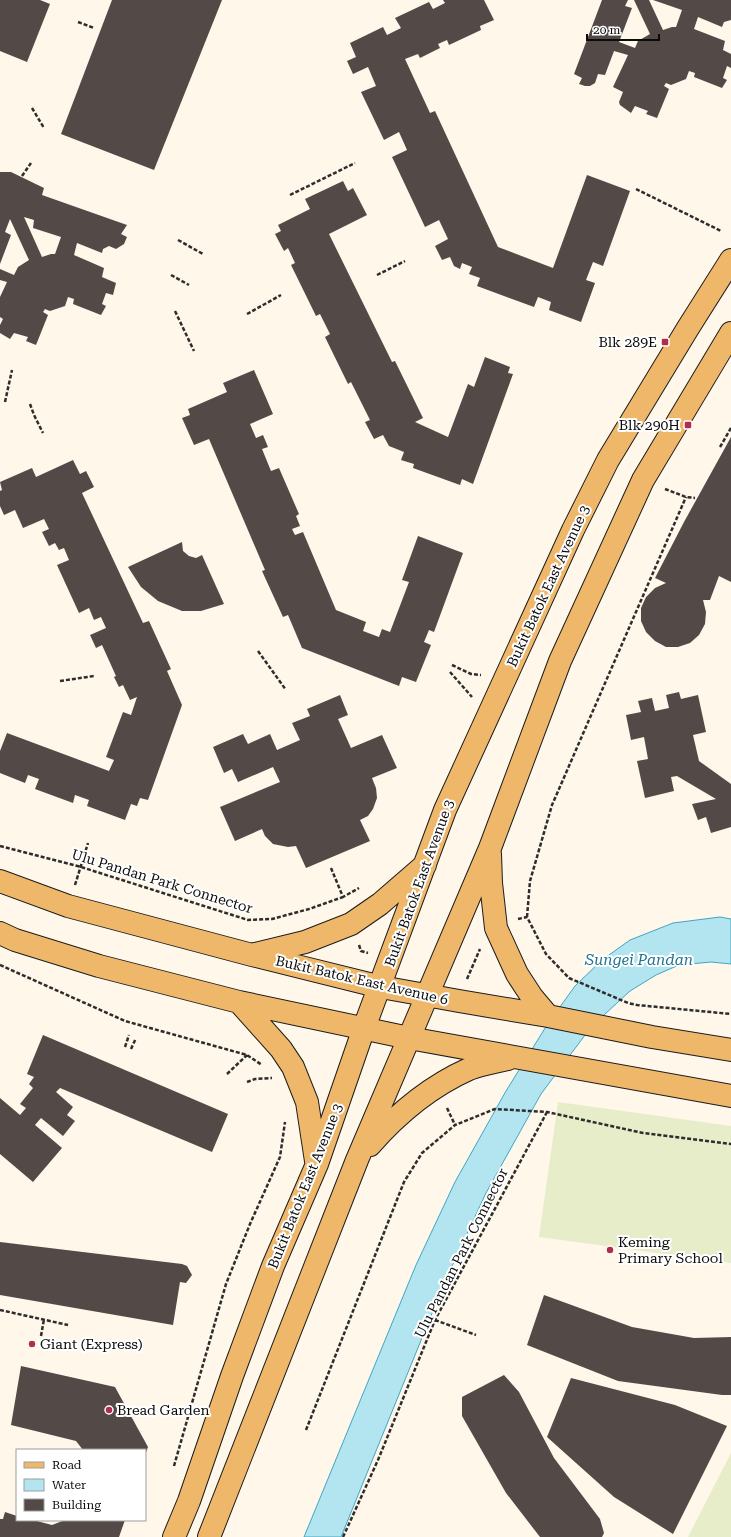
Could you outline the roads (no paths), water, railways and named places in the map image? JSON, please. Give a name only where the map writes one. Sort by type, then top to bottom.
[{"type":"main road","name":"Bukit Batok East Avenue 3","points":[[174,1537],[189,1501],[273,1266],[317,1164],[364,1028],[427,863],[445,810],[573,530],[608,460],[731,260]]},
{"type":"main road","points":[[209,1537],[356,1160],[490,848],[560,662],[644,480],[731,333]]},
{"type":"main road","points":[[490,848],[491,883],[496,928],[516,974],[532,997],[550,1016]]},
{"type":"main road","points":[[252,955],[305,942],[351,924],[380,904],[427,863]]},
{"type":"main road","name":"Bukit Batok East Avenue 6","points":[[0,881],[68,906],[252,955],[381,986],[550,1016],[652,1037],[731,1050]]},
{"type":"main road","points":[[0,933],[15,940],[99,966],[238,1002],[409,1038],[731,1096]]},
{"type":"main road","points":[[238,1002],[281,1049],[293,1067],[307,1102],[317,1164]]},
{"type":"main road","points":[[356,1160],[389,1124],[425,1094],[436,1087],[470,1069],[522,1058]]},
{"type":"water","name":"Sungei Pandan","points":[[720,917],[731,919],[731,964],[711,962],[679,965],[656,975],[630,991],[591,1027],[541,1094],[486,1193],[446,1279],[341,1537],[304,1537],[416,1265],[455,1182],[506,1091],[547,1025],[575,986],[602,960],[630,940],[673,923]]},
{"type":"place","name":"Blk 289E","points":[[665,342]]},
{"type":"place","name":"Blk 290H","points":[[688,425]]},
{"type":"place","name":"Keming Primary School","points":[[610,1250]]},
{"type":"place","name":"Giant (Express)","points":[[32,1344]]},
{"type":"place","name":"Bread Garden","points":[[109,1410]]}]
